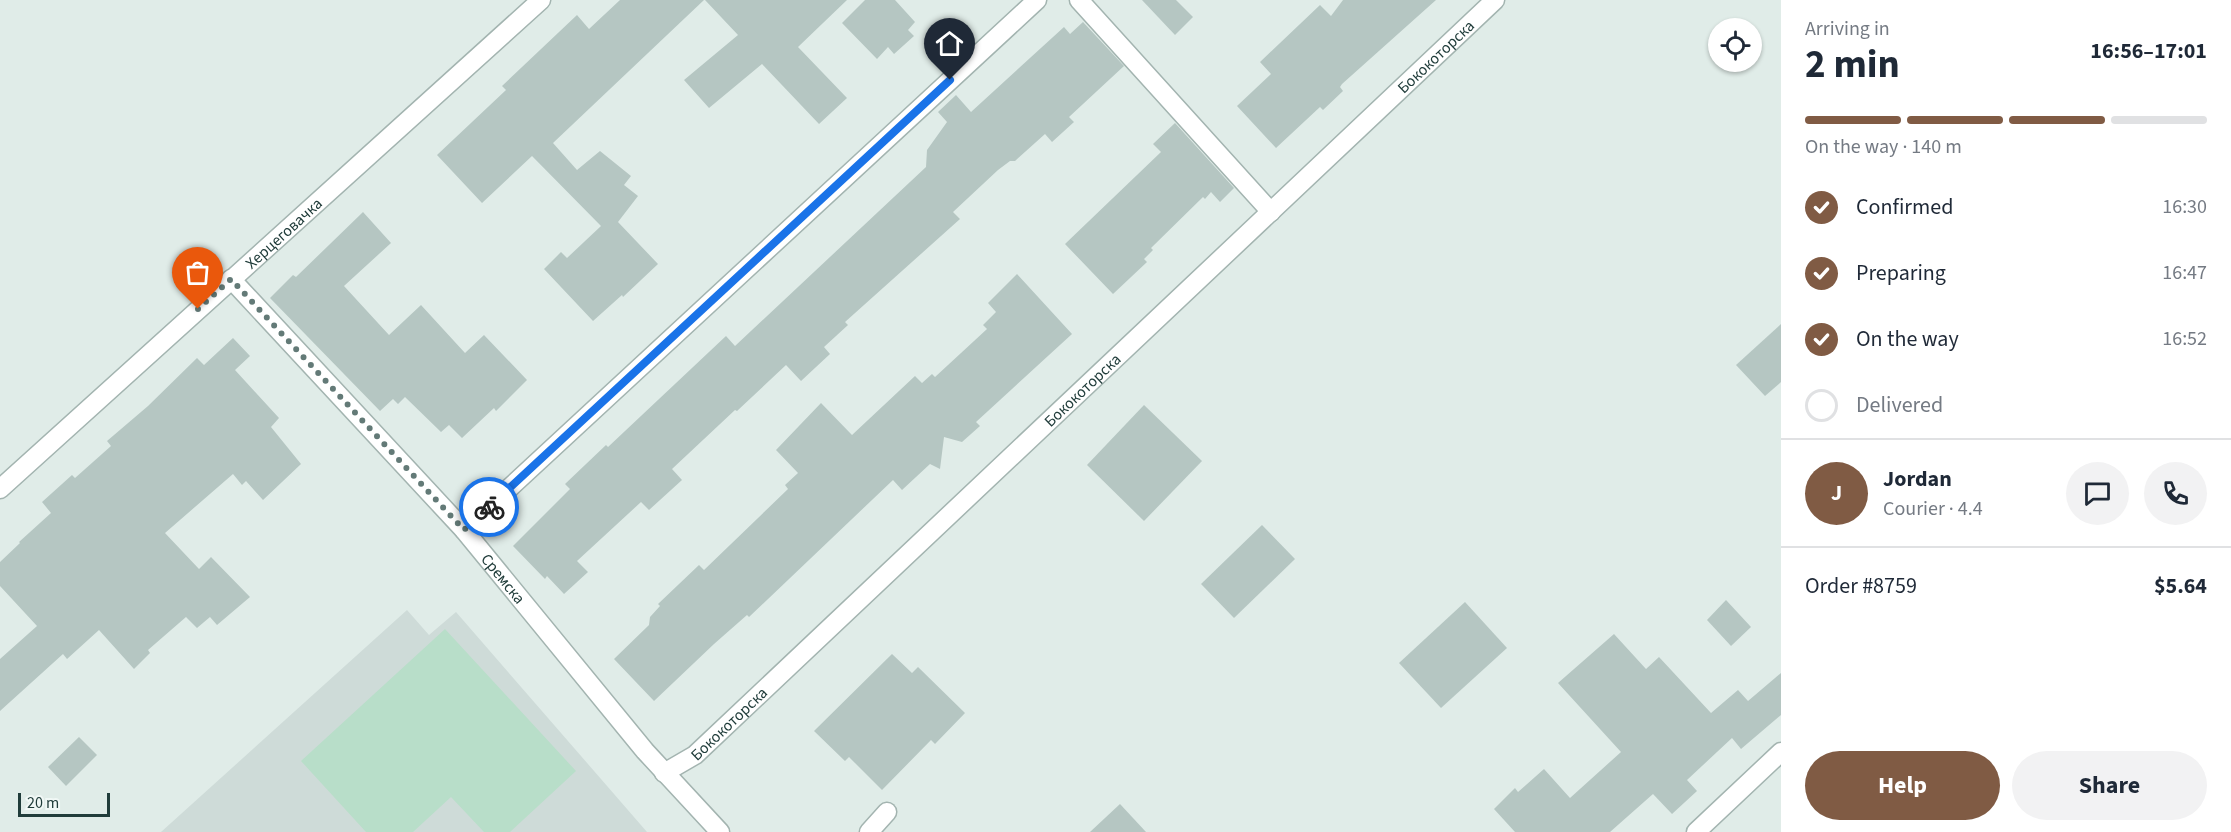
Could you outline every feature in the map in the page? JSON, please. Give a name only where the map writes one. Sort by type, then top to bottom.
[{"type":"street","name":"Херцеговачка","points":[[0,489],[541,0]]},
{"type":"street","points":[[464,530],[1037,0]]},
{"type":"street","points":[[1079,0],[1271,212]]},
{"type":"street","name":"Бококоторска","points":[[664,773],[695,755],[1495,0]]},
{"type":"street","name":"Сремска","points":[[231,279],[464,530],[664,773],[720,832]]},
{"type":"street","points":[[1696,832],[1781,752]]},
{"type":"street","points":[[868,832],[887,812]]},
{"type":"shaded area","points":[[407,610],[429,635],[456,612],[647,832],[161,832]]},
{"type":"green space","points":[[445,629],[576,771],[510,832],[484,832],[451,797],[413,832],[366,832],[301,761]]},
{"type":"building","points":[[620,0],[704,0],[553,143],[577,170],[600,151],[631,176],[624,185],[638,196],[618,222],[658,264],[593,321],[544,269],[561,252],[567,258],[601,226],[532,156],[482,203],[437,155],[506,90],[502,86],[577,15],[589,29]]},
{"type":"building","points":[[705,0],[847,0],[798,47],[847,98],[819,124],[762,64],[709,108],[684,80],[738,35]]},
{"type":"building","points":[[865,0],[895,0],[915,22],[908,30],[914,36],[894,54],[888,47],[877,59],[842,23]]},
{"type":"building","points":[[1142,0],[1176,0],[1193,17],[1175,35]]},
{"type":"building","points":[[1343,0],[1436,0],[1342,84],[1340,87],[1343,91],[1323,110],[1320,107],[1276,148],[1237,106],[1271,74],[1260,62],[1320,5],[1331,16]]},
{"type":"building","points":[[1083,22],[1124,66],[1069,117],[1074,122],[1052,142],[1045,134],[1015,161],[1010,161],[998,170],[953,212],[960,219],[845,322],[848,325],[824,347],[830,354],[801,381],[786,365],[737,411],[735,410],[672,469],[682,480],[649,510],[641,502],[577,561],[588,572],[564,594],[547,576],[545,579],[513,546],[570,489],[565,484],[606,445],[608,447],[726,336],[735,346],[926,167],[927,150],[947,122],[938,112],[956,95],[971,112],[1064,27],[1070,34]]},
{"type":"building","points":[[1175,123],[1234,188],[1220,202],[1211,192],[1205,199],[1203,197],[1151,248],[1153,250],[1144,259],[1147,262],[1113,294],[1065,244],[1161,152],[1153,144]]},
{"type":"building","points":[[363,212],[391,243],[344,286],[389,335],[421,305],[465,353],[484,335],[527,380],[496,411],[494,408],[462,438],[449,425],[441,432],[405,397],[398,404],[393,399],[380,411],[270,298],[293,275],[296,277]]},
{"type":"building","points":[[1017,274],[1072,334],[976,422],[980,426],[962,442],[944,437],[940,469],[930,464],[902,490],[893,480],[749,617],[747,615],[714,644],[654,701],[614,659],[649,625],[650,617],[660,606],[658,604],[699,565],[704,570],[788,489],[785,485],[798,473],[776,450],[821,403],[852,435],[915,376],[922,383],[932,374],[935,377],[987,329],[983,325],[996,312],[988,303]]},
{"type":"building","points":[[1781,324],[1781,382],[1765,396],[1736,365]]},
{"type":"building","points":[[233,338],[250,356],[235,370],[279,418],[271,427],[301,464],[263,500],[246,481],[242,485],[233,474],[165,533],[199,569],[211,557],[250,597],[217,625],[210,617],[197,628],[186,617],[148,650],[150,653],[134,669],[99,630],[67,659],[63,654],[0,711],[0,659],[37,626],[0,586],[0,562],[51,513],[42,502],[72,475],[75,478],[111,446],[107,441],[148,406],[197,358],[204,365]]},
{"type":"building","points":[[1144,405],[1202,461],[1144,521],[1087,465]]},
{"type":"building","points":[[1262,525],[1295,559],[1234,618],[1201,584]]},
{"type":"building","points":[[1726,600],[1751,627],[1731,646],[1707,620]]},
{"type":"building","points":[[1465,602],[1507,648],[1441,708],[1399,663]]},
{"type":"building","points":[[1614,634],[1646,669],[1659,657],[1711,713],[1738,690],[1748,701],[1781,673],[1781,715],[1741,749],[1732,738],[1687,780],[1697,791],[1672,814],[1653,794],[1610,832],[1515,832],[1494,809],[1515,788],[1518,792],[1544,769],[1570,798],[1621,752],[1558,683]]},
{"type":"building","points":[[892,654],[912,673],[918,667],[965,713],[935,744],[931,740],[882,790],[849,757],[845,761],[814,731]]},
{"type":"building","points":[[79,737],[97,755],[66,786],[48,767]]},
{"type":"building","points":[[1120,804],[1146,832],[1090,832]]},
{"type":"way so far","points":[[198,309],[231,279],[464,530],[489,507]]},
{"type":"route","points":[[489,507],[950,80]]}]
